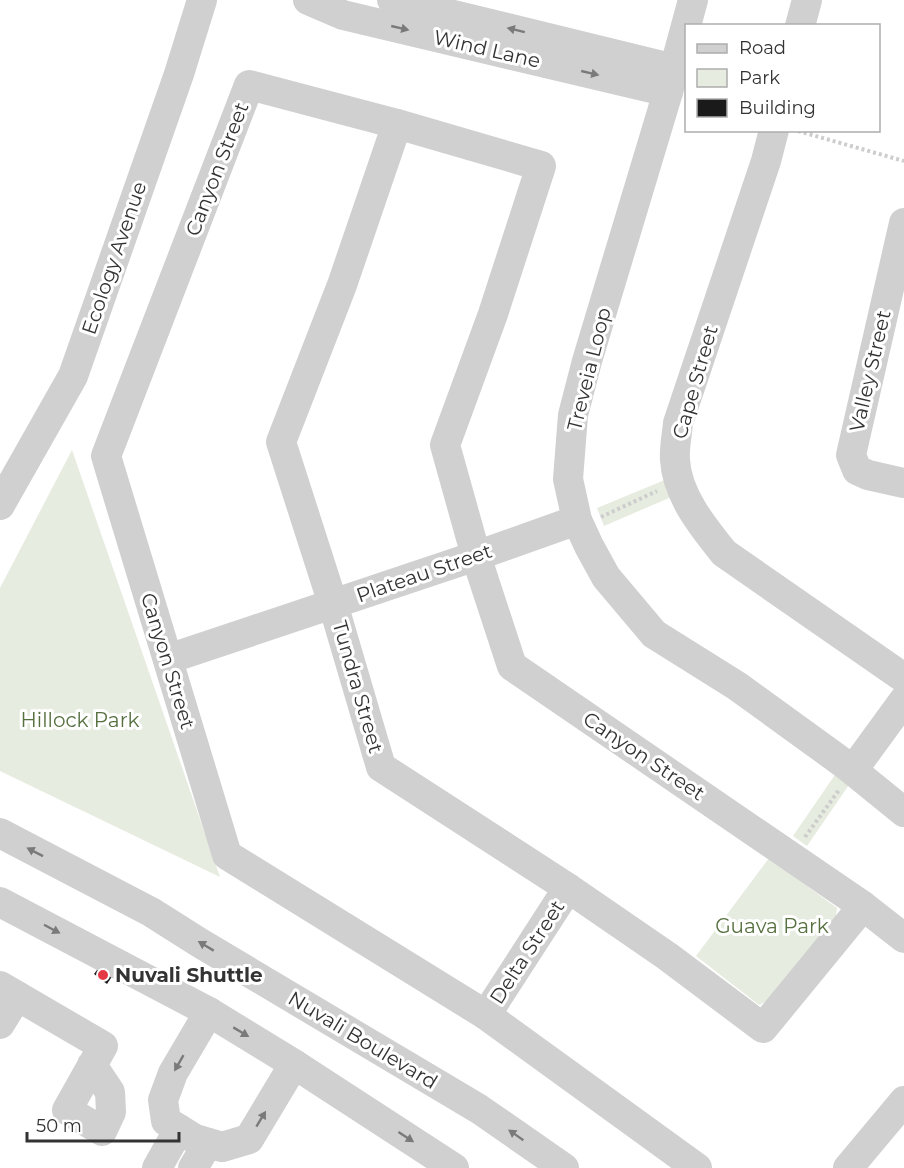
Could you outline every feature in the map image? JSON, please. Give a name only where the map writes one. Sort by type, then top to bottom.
[{"type":"street","name":"Wind Lane","points":[[308,0],[343,15],[672,80]]},
{"type":"street","name":"Wind Lane","points":[[392,0],[672,80]]},
{"type":"street","name":"Treveia Loop","points":[[687,24],[693,0]]},
{"type":"street","points":[[801,24],[807,0]]},
{"type":"street","name":"Ecology Avenue","points":[[0,505],[73,376],[179,74],[198,2]]},
{"type":"street","name":"Treveia Loop","points":[[685,30],[587,361],[573,416],[568,478],[579,523],[606,577],[654,633],[737,686],[853,770],[904,812]]},
{"type":"street","name":"Canyon Street","points":[[697,1168],[486,1015],[227,855],[106,456],[249,85],[397,124],[542,166],[493,314],[445,445],[476,556],[512,666],[862,906],[904,938]]},
{"type":"street","name":"Tundra Street","points":[[397,124],[342,285],[281,442],[333,604],[381,767],[667,956],[763,1028],[862,906]]},
{"type":"street","name":"Cape Street","points":[[773,132],[766,161],[678,423],[675,460],[679,481],[682,491],[702,525],[724,553],[904,678]]},
{"type":"street","name":"Valley Street","points":[[904,223],[851,455],[857,470],[868,476],[904,483]]},
{"type":"street","name":"Plateau Street","points":[[168,659],[579,523]]},
{"type":"street","points":[[853,770],[904,700]]},
{"type":"street","name":"Nuvali Boulevard","points":[[0,833],[151,912],[479,1109],[564,1168]]},
{"type":"street","name":"Delta Street","points":[[486,1015],[567,888]]},
{"type":"street","points":[[0,902],[209,1012],[454,1168]]},
{"type":"street","points":[[0,1024],[9,991],[98,1055]]},
{"type":"street","points":[[209,1012],[173,1073],[163,1100],[166,1121],[195,1139],[222,1147],[249,1138],[294,1064]]},
{"type":"street","points":[[848,1168],[904,1101]]},
{"type":"street","points":[[156,1168],[179,1129]]},
{"type":"street","points":[[192,1168],[208,1143]]},
{"type":"path","points":[[801,132],[904,161]]},
{"type":"path","points":[[579,523],[679,481]]},
{"type":"path","points":[[790,857],[853,770]]},
{"type":"green space","name":"Hillock Park","points":[[72,450],[220,877],[0,771],[0,588]]},
{"type":"green space","points":[[672,477],[676,495],[604,526],[597,508]]},
{"type":"green space","points":[[839,769],[853,779],[807,846],[793,836]]},
{"type":"green space","name":"Guava Park","points":[[769,858],[837,908],[836,916],[767,1001],[759,1005],[696,956]]},
{"type":"building","name":"Nuvali Shuttle","points":[[100,966],[113,975],[107,984],[94,974]]},
{"type":"place","name":"Nuvali Shuttle","points":[[103,975]]}]
